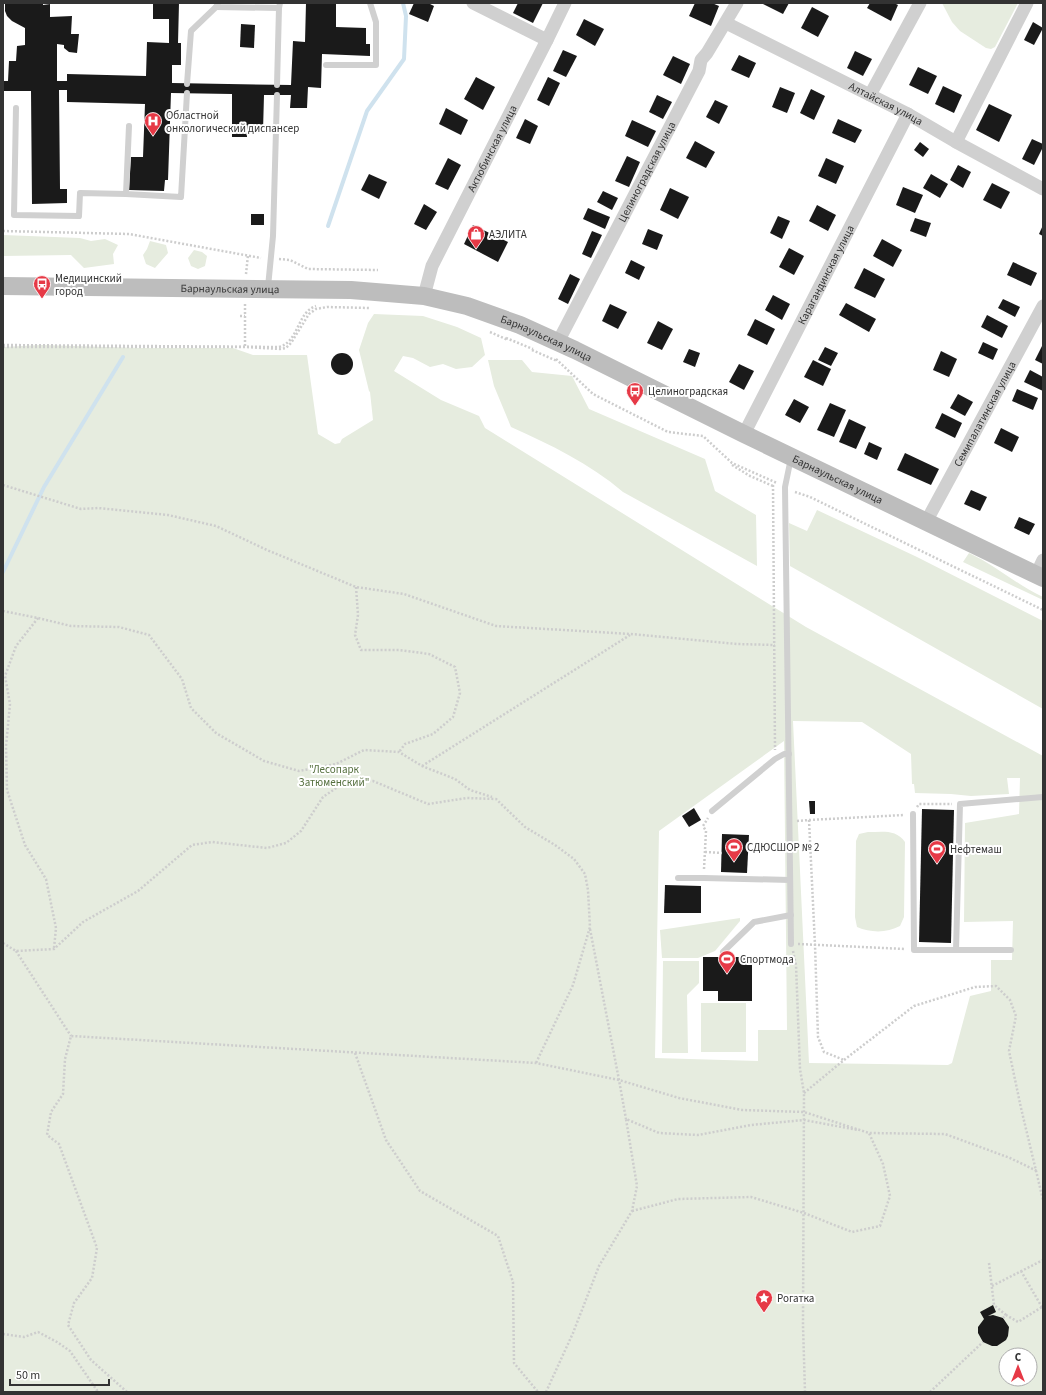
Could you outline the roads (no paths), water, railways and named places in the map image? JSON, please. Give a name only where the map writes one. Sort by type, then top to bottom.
[{"type":"street","name":"Актюбинская улица","points":[[424,296],[432,266],[548,40],[565,3]]},
{"type":"street","name":"Целиноградская улица","points":[[558,342],[699,71],[701,60],[708,53],[737,3]]},
{"type":"street","points":[[870,95],[920,3]]},
{"type":"street","points":[[956,142],[1027,3]]},
{"type":"street","points":[[481,5],[548,40]]},
{"type":"street","name":"Алтайская улица","points":[[726,23],[908,114],[1043,189]]},
{"type":"street","name":"Карагандинская улица","points":[[744,434],[908,114]]},
{"type":"street","name":"Барнаульская улица","points":[[3,286],[351,290],[424,296],[467,306],[520,325],[558,342],[926,522],[1041,571]]},
{"type":"street","name":"Семипалатинская улица","points":[[926,522],[1043,306]]},
{"type":"lane","points":[[326,65],[376,65],[376,22],[370,3]]},
{"type":"lane","points":[[187,84],[191,31],[217,5],[279,6],[277,85]]},
{"type":"lane","points":[[16,108],[14,215],[79,216],[80,193],[181,197],[187,93]]},
{"type":"lane","points":[[268,289],[272,236],[277,95]]},
{"type":"lane","points":[[126,194],[129,126]]},
{"type":"lane","points":[[791,944],[785,487],[792,456]]},
{"type":"lane","points":[[712,811],[775,759],[784,754],[789,754]]},
{"type":"lane","points":[[956,950],[960,804],[1043,796]]},
{"type":"lane","points":[[914,814],[914,950],[1011,950]]},
{"type":"lane","points":[[678,878],[790,880]]},
{"type":"lane","points":[[723,952],[754,922],[791,915]]},
{"type":"waterway","points":[[328,226],[367,111],[404,59],[406,16],[403,3]]},
{"type":"waterway","points":[[3,572],[44,487],[123,357]]},
{"type":"place","name":"Областной онкологический диспансер","points":[[153,136]]},
{"type":"place","name":"АЭЛИТА","points":[[476,249]]},
{"type":"place","name":"Медицинский город","points":[[42,299]]},
{"type":"place","name":"Целиноградская","points":[[635,406]]},
{"type":"place","name":"СДЮСШОР № 2","points":[[734,862]]},
{"type":"place","name":"Нефтемаш","points":[[937,864]]},
{"type":"place","name":"Спортмода","points":[[727,974]]},
{"type":"place","name":"Рогатка","points":[[764,1313]]},
{"type":"park label","name":"\"Лесопарк Затюменский\"","points":[[334,775]]}]
